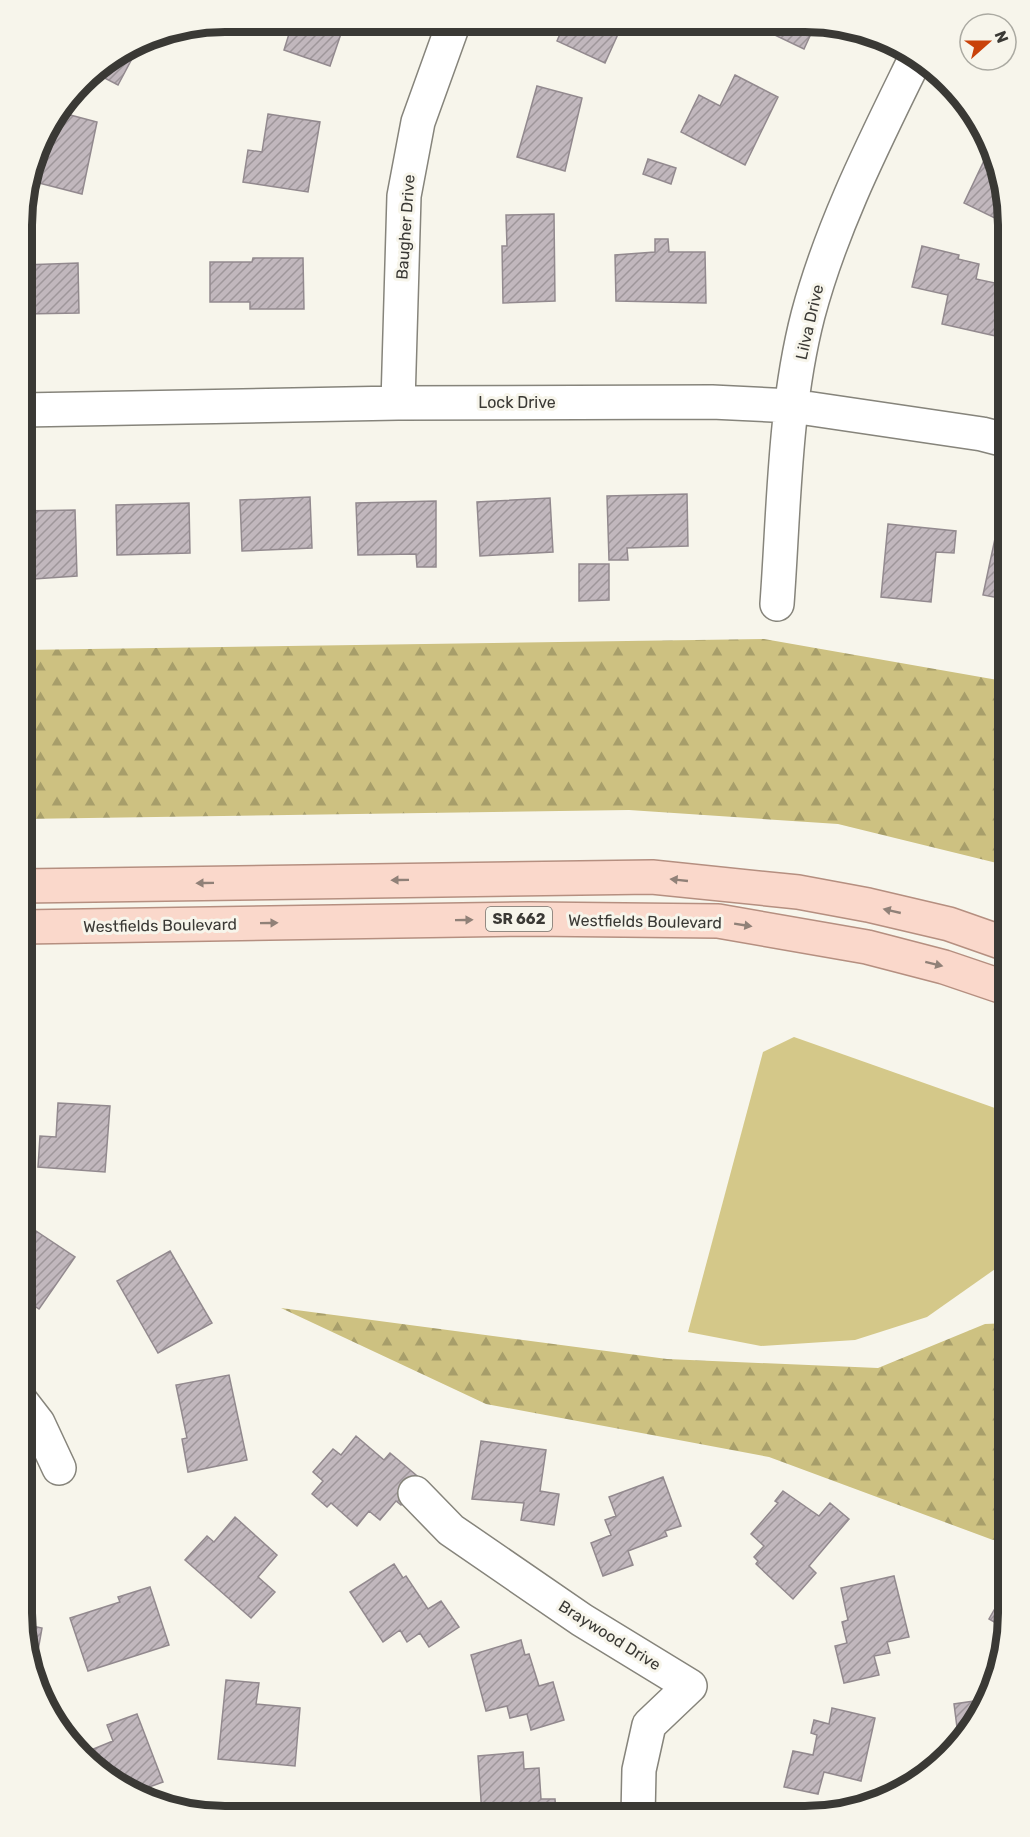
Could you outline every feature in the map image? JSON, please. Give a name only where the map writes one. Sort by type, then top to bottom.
[{"type":"main road","points":[[32,886],[652,877],[798,892],[949,924],[998,941]]},
{"type":"main road","name":"Westfields Boulevard","points":[[32,927],[530,919],[718,921],[867,947],[944,967],[998,985]]},
{"type":"street","name":"Baugher Drive","points":[[398,403],[404,196],[418,122],[450,32]]},
{"type":"street","name":"Lilva Drive","points":[[777,604],[792,406],[808,317],[827,250],[850,192],[913,64]]},
{"type":"street","name":"Lock Drive","points":[[32,410],[398,403],[712,402],[792,406],[999,438]]},
{"type":"street","points":[[32,1415],[38,1423],[59,1468]]},
{"type":"street","name":"Braywood Drive","points":[[415,1492],[451,1530],[582,1620],[690,1686],[649,1725],[639,1770],[638,1806]]},
{"type":"shaded area","points":[[794,1037],[998,1109],[998,1267],[927,1317],[855,1340],[761,1346],[688,1332],[763,1052]]},
{"type":"green space","points":[[764,639],[999,680],[999,863],[838,824],[629,810],[32,819],[32,650]]},
{"type":"green space","points":[[281,1308],[667,1359],[878,1368],[985,1324],[998,1323],[998,1538],[993,1540],[769,1457],[486,1404]]},
{"type":"building","points":[[283,32],[342,32],[330,66],[284,50],[289,34]]},
{"type":"building","points":[[561,32],[619,32],[605,63],[557,41]]},
{"type":"building","points":[[769,32],[812,32],[804,49]]},
{"type":"building","points":[[135,54],[118,85],[101,76]]},
{"type":"building","points":[[735,75],[778,97],[745,165],[681,132],[699,95],[720,106]]},
{"type":"building","points":[[537,86],[582,98],[565,171],[517,157]]},
{"type":"building","points":[[66,114],[97,122],[82,194],[37,182],[48,148]]},
{"type":"building","points":[[268,114],[320,122],[308,192],[243,182],[248,150],[262,152]]},
{"type":"building","points":[[986,157],[995,187],[999,220],[964,203]]},
{"type":"building","points":[[648,159],[676,168],[671,184],[643,174]]},
{"type":"building","points":[[554,214],[555,301],[503,303],[502,246],[507,246],[506,215]]},
{"type":"building","points":[[655,239],[668,239],[669,252],[705,252],[706,303],[616,301],[615,255],[655,252]]},
{"type":"building","points":[[922,246],[959,255],[958,259],[979,264],[976,279],[999,284],[999,337],[942,324],[948,295],[912,287]]},
{"type":"building","points":[[253,258],[303,258],[304,309],[250,309],[250,302],[210,302],[210,262],[252,262]]},
{"type":"building","points":[[78,263],[79,313],[32,314],[32,265]]},
{"type":"building","points":[[687,494],[688,546],[627,548],[628,560],[609,560],[607,496]]},
{"type":"building","points":[[310,497],[312,548],[242,551],[240,500]]},
{"type":"building","points":[[550,498],[553,552],[480,556],[477,502]]},
{"type":"building","points":[[436,501],[436,567],[417,567],[416,554],[358,555],[356,503]]},
{"type":"building","points":[[189,503],[190,553],[117,555],[116,505]]},
{"type":"building","points":[[75,510],[77,576],[34,579],[32,511]]},
{"type":"building","points":[[888,524],[956,531],[954,553],[936,552],[931,602],[881,597]]},
{"type":"building","points":[[996,534],[999,535],[999,598],[983,595]]},
{"type":"building","points":[[579,564],[609,564],[609,600],[579,601]]},
{"type":"building","points":[[58,1103],[110,1106],[105,1172],[38,1167],[40,1136],[56,1137]]},
{"type":"building","points":[[32,1228],[75,1257],[39,1309],[32,1304]]},
{"type":"building","points":[[170,1251],[212,1323],[158,1353],[117,1281]]},
{"type":"building","points":[[229,1375],[247,1460],[188,1472],[182,1439],[187,1438],[176,1385]]},
{"type":"building","points":[[356,1436],[384,1460],[390,1453],[422,1480],[401,1505],[396,1501],[380,1520],[369,1511],[357,1526],[331,1503],[327,1507],[312,1494],[323,1481],[313,1472],[333,1449],[341,1455]]},
{"type":"building","points":[[481,1441],[546,1450],[540,1491],[559,1494],[554,1525],[521,1520],[524,1503],[472,1499]]},
{"type":"building","points":[[663,1477],[681,1526],[665,1531],[667,1536],[628,1551],[633,1565],[603,1576],[591,1543],[611,1535],[605,1520],[616,1516],[609,1497]]},
{"type":"building","points":[[783,1491],[819,1516],[830,1503],[849,1519],[809,1566],[816,1573],[793,1599],[756,1564],[758,1561],[754,1557],[764,1546],[751,1534],[778,1503],[775,1501]]},
{"type":"building","points":[[235,1517],[277,1555],[258,1577],[275,1592],[251,1618],[185,1560],[207,1536],[214,1542]]},
{"type":"building","points":[[394,1564],[403,1578],[406,1576],[428,1609],[441,1601],[459,1627],[429,1647],[420,1633],[407,1642],[400,1630],[383,1642],[350,1592]]},
{"type":"building","points":[[894,1576],[909,1637],[887,1642],[890,1653],[874,1656],[879,1675],[844,1683],[835,1646],[847,1643],[842,1622],[848,1620],[841,1588]]},
{"type":"building","points":[[150,1587],[169,1645],[88,1671],[70,1618],[120,1602],[118,1597]]},
{"type":"building","points":[[998,1603],[998,1624],[989,1619]]},
{"type":"building","points":[[33,1626],[42,1628],[37,1657]]},
{"type":"building","points":[[521,1640],[525,1655],[529,1654],[539,1686],[553,1682],[564,1720],[531,1730],[527,1714],[510,1718],[507,1706],[486,1711],[471,1655]]},
{"type":"building","points":[[226,1680],[259,1683],[256,1704],[300,1708],[295,1766],[218,1759]]},
{"type":"building","points":[[978,1701],[958,1732],[954,1704]]},
{"type":"building","points":[[832,1708],[875,1718],[861,1781],[824,1772],[818,1794],[784,1787],[793,1751],[813,1755],[817,1735],[811,1733],[814,1720],[829,1724]]},
{"type":"building","points":[[137,1714],[163,1782],[145,1788],[107,1766],[90,1750],[113,1741],[107,1725]]},
{"type":"building","points":[[523,1752],[524,1769],[539,1768],[541,1799],[555,1799],[555,1806],[481,1806],[478,1756]]}]
